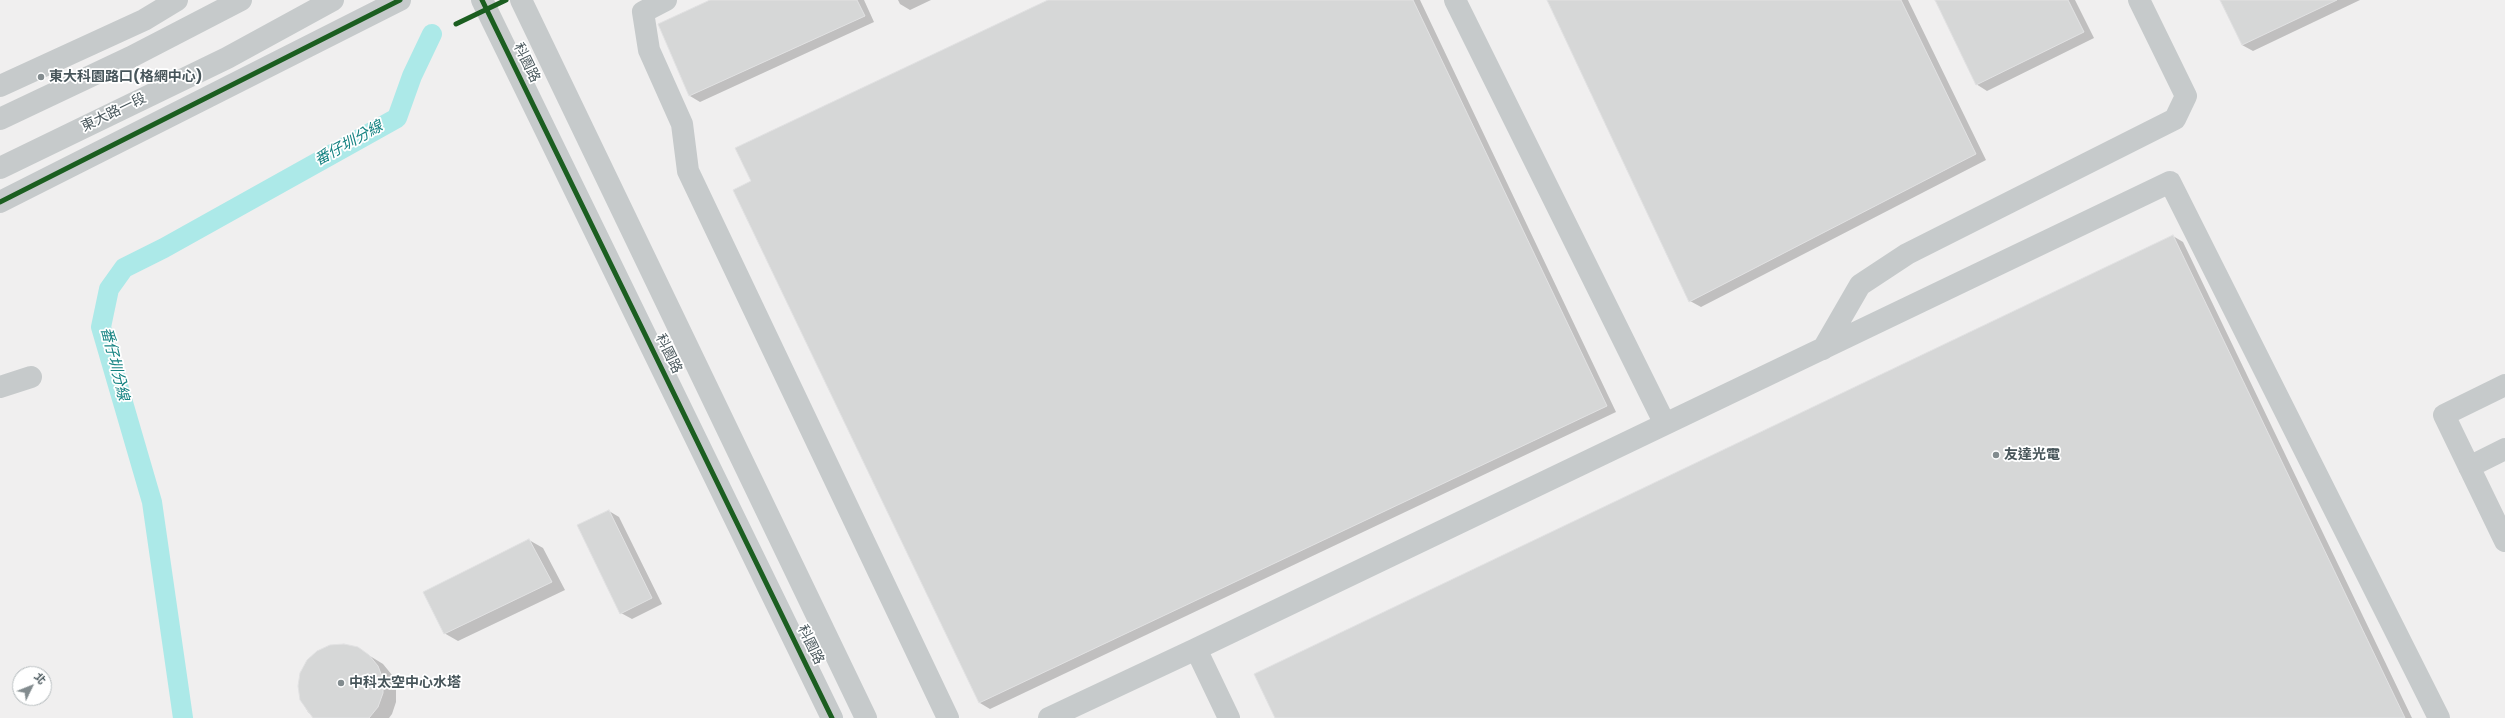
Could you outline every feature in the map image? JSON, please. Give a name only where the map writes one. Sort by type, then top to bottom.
[{"type":"street","points":[[0,86],[144,20],[177,0]]},
{"type":"street","points":[[0,119],[131,57],[241,0]]},
{"type":"street","name":"東大路一段","points":[[0,168],[227,58],[333,0]]},
{"type":"street","points":[[0,202],[400,0]]},
{"type":"street","name":"科園路","points":[[482,0],[832,718]]},
{"type":"street","name":"科園路","points":[[521,0],[866,718]]},
{"type":"street","points":[[666,0],[643,12],[649,50],[682,124],[688,171],[948,718]]},
{"type":"street","points":[[1455,0],[1665,424]]},
{"type":"street","points":[[1823,349],[1860,285],[1907,254],[2175,119],[2186,96],[2139,0]]},
{"type":"street","points":[[1050,718],[2170,182],[2439,718]]},
{"type":"street","points":[[0,387],[31,376]]},
{"type":"street","points":[[2505,385],[2444,415],[2469,467],[2500,516],[2505,541]]},
{"type":"street","points":[[2469,467],[2505,449]]},
{"type":"street","points":[[1196,649],[1229,718]]},
{"type":"building","points":[[710,0],[857,0],[865,16],[689,96],[658,24]]},
{"type":"building","points":[[1048,0],[1413,0],[1607,406],[979,703],[733,190],[751,181],[735,148]]},
{"type":"building","points":[[1547,0],[1901,0],[1976,154],[1689,302]]},
{"type":"building","points":[[1935,0],[2068,0],[2084,32],[1976,85]]},
{"type":"building","points":[[2220,0],[2337,0],[2242,45]]},
{"type":"building","name":"友達光電","points":[[2173,235],[2405,718],[1275,718],[1254,674]]},
{"type":"building","points":[[609,510],[652,598],[620,614],[577,525]]},
{"type":"building","points":[[529,539],[552,582],[444,634],[423,592]]},
{"type":"building","name":"中科太空中心水塔","points":[[344,644],[358,647],[369,655],[378,666],[383,679],[383,693],[378,707],[369,718],[313,718],[300,700],[298,686],[300,673],[307,660],[317,651],[330,645]]},
{"type":"waterway","name":"番仔圳分線","points":[[183,718],[152,502],[101,327],[109,289],[124,268],[164,248],[397,118],[412,76],[432,34]]},
{"type":"cycle path","points":[[0,202],[400,0]]},
{"type":"cycle path","points":[[482,0],[832,718]]},
{"type":"cycle path","points":[[456,24],[506,0]]},
{"type":"place","name":"東大科園路口(格網中心)","points":[[41,77]]},
{"type":"place","name":"友達光電","points":[[1996,455]]},
{"type":"place","name":"中科太空中心水塔","points":[[341,683]]}]
